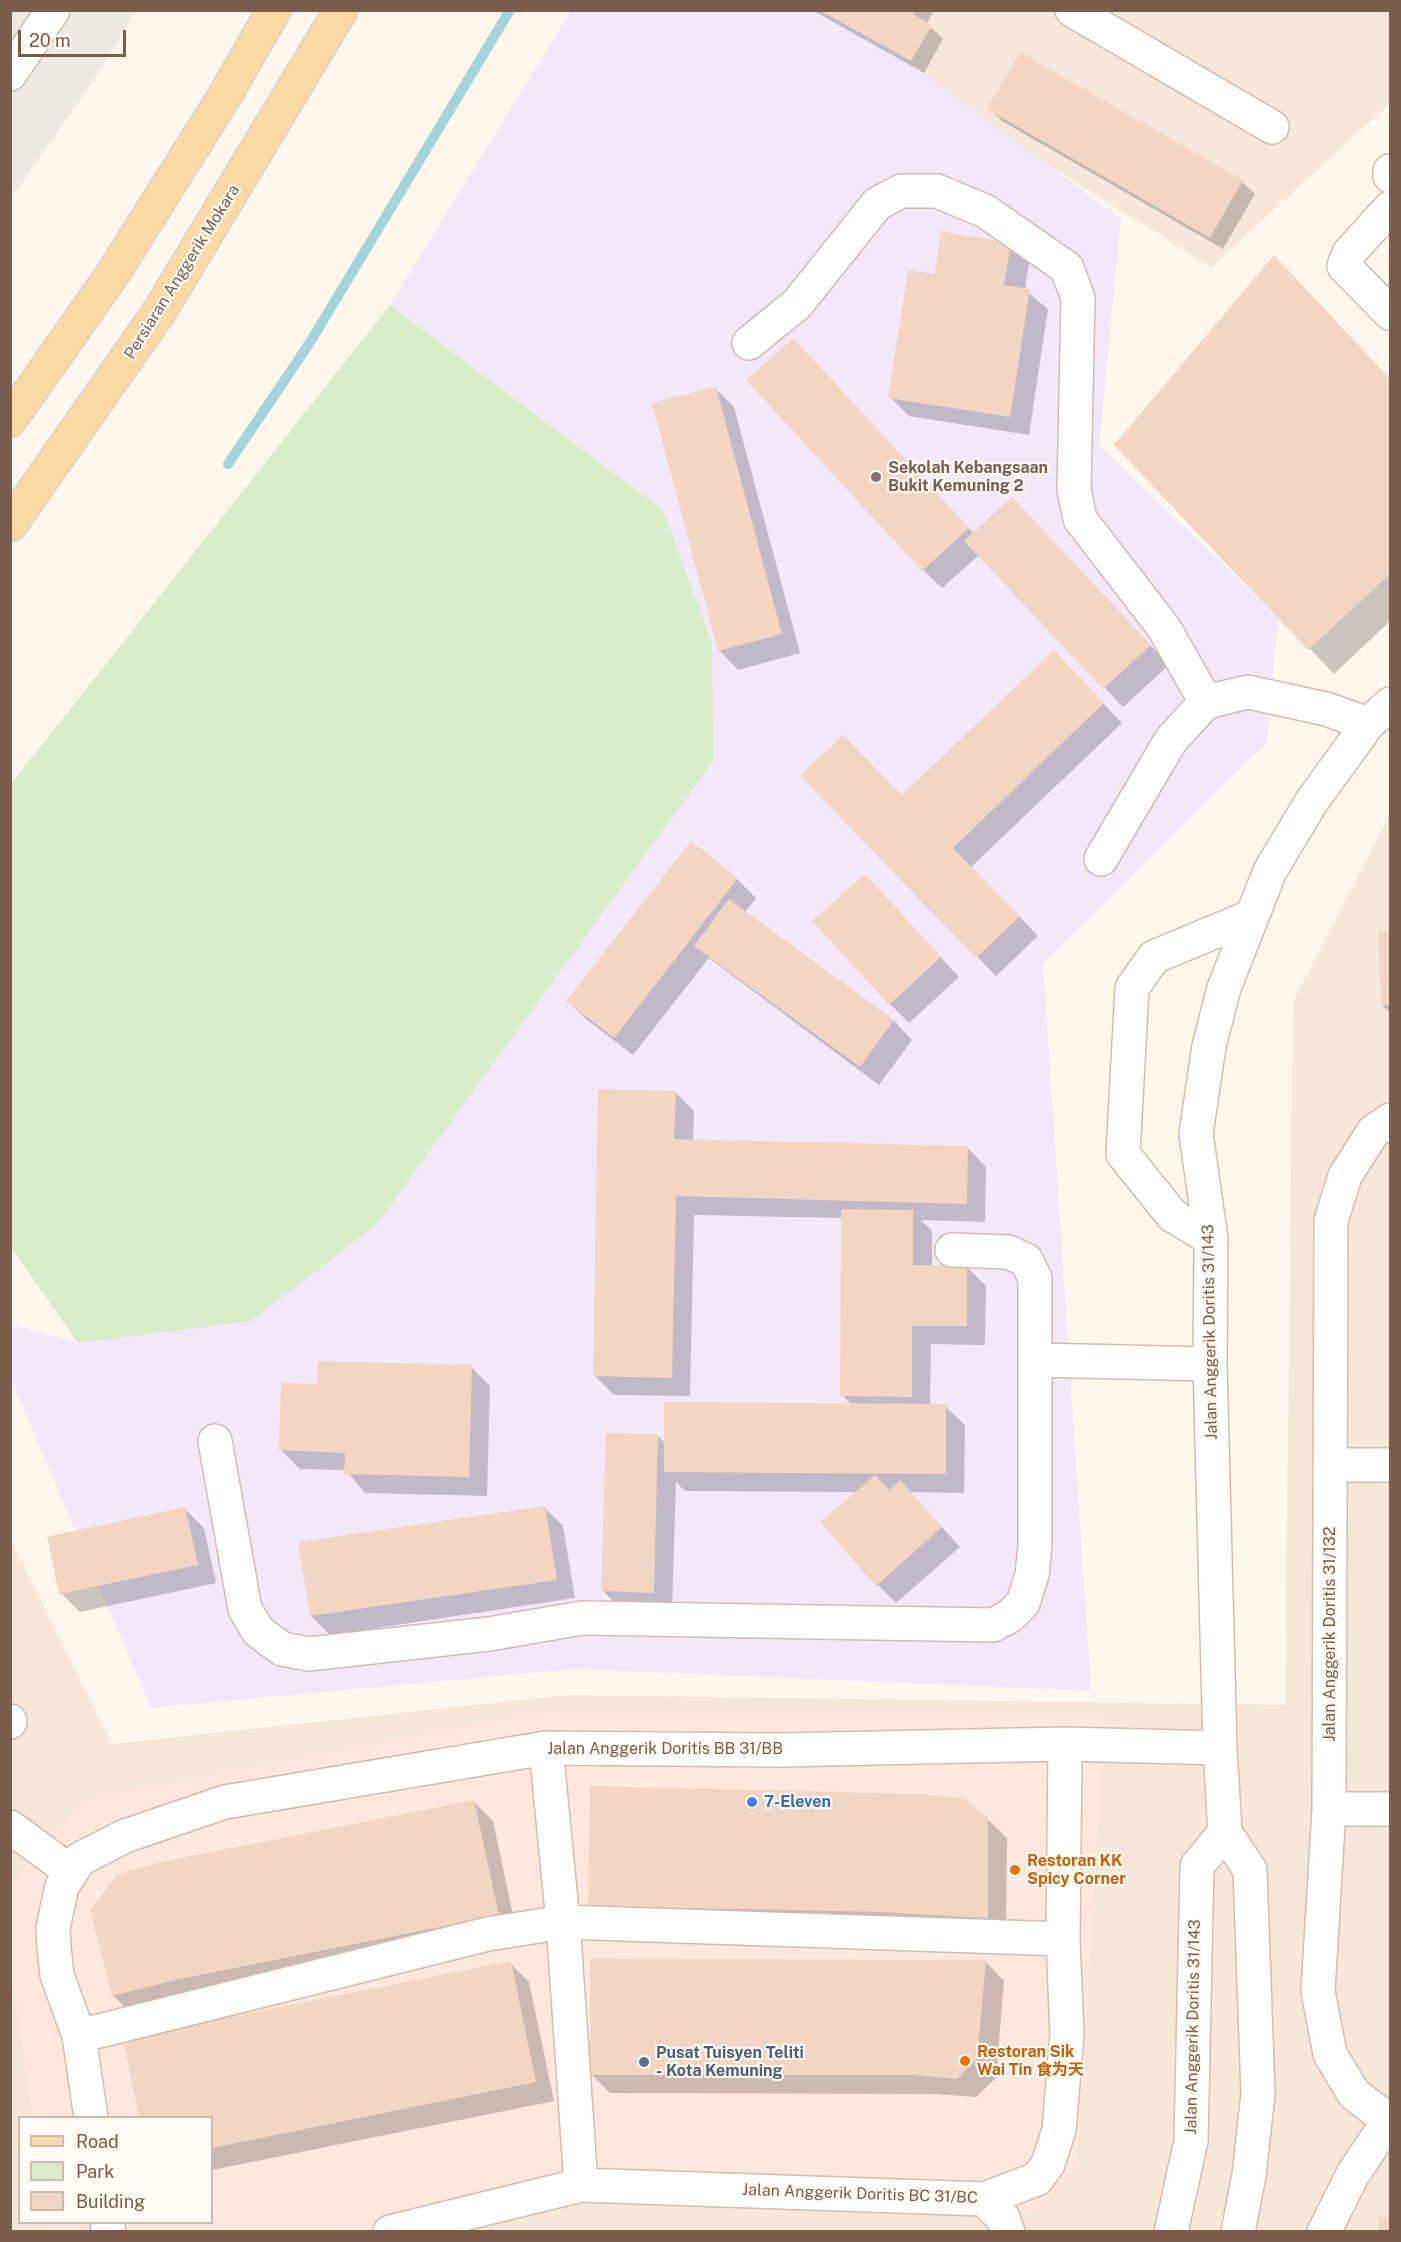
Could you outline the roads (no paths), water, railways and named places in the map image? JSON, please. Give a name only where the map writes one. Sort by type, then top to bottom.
[{"type":"main road","points":[[10,420],[118,265],[224,97],[274,10]]},
{"type":"main road","name":"Persiaran Anggerik Mokara","points":[[10,525],[159,312],[341,10]]},
{"type":"street","points":[[10,74],[53,10]]},
{"type":"street","points":[[1072,10],[1272,128]]},
{"type":"street","points":[[1390,171],[1390,176]]},
{"type":"street","points":[[748,343],[797,304],[877,204],[901,191],[938,191],[985,211],[1067,268],[1078,298],[1074,489],[1080,519],[1164,628],[1206,702]]},
{"type":"street","points":[[1390,208],[1349,253],[1344,266],[1390,313]]},
{"type":"street","points":[[1101,858],[1171,740],[1206,702],[1248,692],[1326,709],[1379,714]]},
{"type":"street","name":"Jalan Anggerik Doritis 31/143","points":[[1238,2232],[1249,2175],[1258,2094],[1250,1870],[1226,1832],[1220,1748],[1210,1364],[1211,1239],[1196,1134],[1209,1046],[1224,988],[1270,871],[1312,801],[1379,714]]},
{"type":"street","points":[[1211,1239],[1172,1215],[1123,1154],[1132,988],[1154,957],[1250,917]]},
{"type":"street","name":"Jalan Anggerik Doritis 31/132","points":[[1382,1126],[1345,1176],[1331,1221],[1329,1809],[1318,1991],[1330,2054],[1354,2094],[1390,2121]]},
{"type":"street","points":[[215,1441],[245,1609],[258,1630],[282,1649],[309,1654],[489,1634],[582,1618],[993,1625],[1010,1616],[1023,1603],[1032,1575],[1035,1546],[1035,1278],[1026,1260],[1008,1252],[952,1250]]},
{"type":"street","points":[[1035,1360],[1210,1364]]},
{"type":"street","points":[[1330,1465],[1390,1465]]},
{"type":"street","name":"Jalan Anggerik Doritis BB 31/BB","points":[[70,1871],[80,1859],[125,1836],[225,1802],[546,1748],[780,1750],[1065,1744],[1220,1748]]},
{"type":"street","name":"Jalan Anggerik Doritis BC 31/BC","points":[[390,2232],[581,2185],[984,2199],[1037,2179],[1048,2164],[1059,2130],[1066,2035],[1063,1939],[1065,1744]]},
{"type":"street","points":[[546,1748],[563,1922],[581,2185]]},
{"type":"street","points":[[1329,1809],[1390,1809]]},
{"type":"street","points":[[10,1827],[70,1871],[62,1886],[53,1928],[57,1975],[79,2036],[91,2116]]},
{"type":"street","name":"Jalan Anggerik Doritis 31/143","points":[[1171,2232],[1191,2141],[1197,1866],[1226,1832]]},
{"type":"street","points":[[79,2036],[488,1934],[563,1922],[1063,1939]]},
{"type":"street","points":[[1324,2232],[1353,2174],[1390,2121]]},
{"type":"street","points":[[984,2199],[1003,2218],[1008,2232]]},
{"type":"waterway","points":[[228,464],[309,344],[510,10]]},
{"type":"place","name":"Sekolah Kebangsaan Bukit Kemuning 2","points":[[876,477]]},
{"type":"place","name":"7-Eleven","points":[[752,1802]]},
{"type":"place","name":"Restoran KK Spicy Corner","points":[[1015,1870]]},
{"type":"place","name":"Restoran Sik Wai Tin 食为天","points":[[965,2061]]},
{"type":"place","name":"Pusat Tuisyen Teliti - Kota Kemuning","points":[[644,2062]]}]
